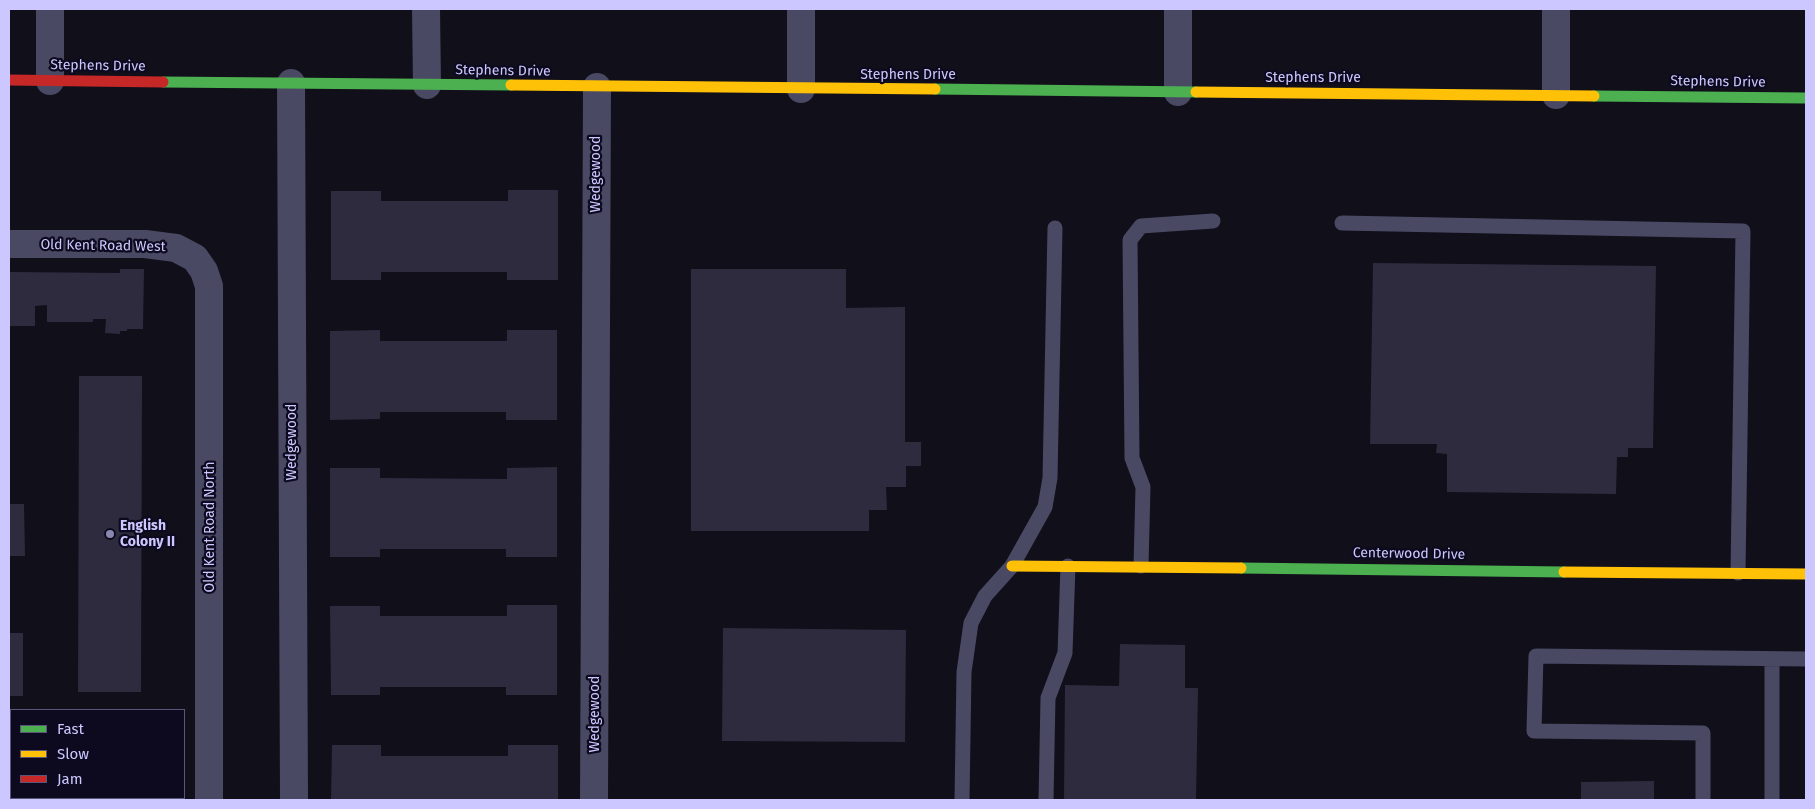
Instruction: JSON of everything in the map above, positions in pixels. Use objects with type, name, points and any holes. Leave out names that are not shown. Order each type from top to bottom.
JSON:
[{"type":"street","points":[[50,9],[50,81]]},
{"type":"street","points":[[426,9],[426,85]]},
{"type":"street","points":[[801,9],[801,89]]},
{"type":"street","points":[[1178,9],[1178,92]]},
{"type":"street","points":[[1556,9],[1556,95]]},
{"type":"street","name":"Stephens Drive","points":[[9,80],[1806,98]]},
{"type":"street","name":"Wedgewood","points":[[291,83],[294,800]]},
{"type":"street","name":"Wedgewood","points":[[594,800],[597,87]]},
{"type":"street","name":"Old Kent Road West","points":[[9,244],[145,244],[176,248],[195,258]]},
{"type":"street","name":"Old Kent Road North","points":[[195,258],[204,271],[210,286],[209,800]]},
{"type":"street","name":"Centerwood Drive","points":[[1012,566],[1806,574]]},
{"type":"lane","points":[[1141,566],[1143,486],[1132,458],[1130,240],[1141,226],[1213,220]]},
{"type":"lane","points":[[1342,223],[1742,231],[1738,573]]},
{"type":"lane","points":[[962,800],[964,672],[971,623],[985,596],[1012,566],[1045,507],[1050,478],[1056,228]]},
{"type":"lane","points":[[1046,800],[1048,698],[1065,653],[1068,566]]},
{"type":"lane","points":[[1703,800],[1703,733],[1534,731],[1536,656],[1806,659]]},
{"type":"lane","points":[[1772,659],[1772,800]]},
{"type":"building","points":[[508,190],[558,190],[558,280],[507,280],[507,272],[381,272],[381,280],[331,280],[331,191],[381,191],[381,201],[508,201]]},
{"type":"building","points":[[1373,263],[1656,266],[1653,448],[1628,448],[1628,457],[1617,457],[1616,494],[1447,492],[1447,454],[1436,453],[1437,444],[1370,444]]},
{"type":"building","points":[[120,269],[144,269],[143,329],[127,329],[127,331],[120,331],[120,334],[105,333],[106,319],[93,319],[93,322],[47,322],[47,305],[35,306],[35,326],[9,326],[9,272],[120,273]]},
{"type":"building","points":[[691,269],[846,269],[846,308],[905,307],[905,442],[921,442],[921,466],[906,466],[906,487],[886,487],[887,510],[869,510],[869,531],[691,531]]},
{"type":"building","points":[[380,330],[380,341],[507,341],[507,330],[557,330],[557,420],[506,420],[506,412],[380,412],[380,419],[330,420],[330,331]]},
{"type":"building","name":"English Colony II","points":[[79,376],[142,376],[141,692],[78,692]]},
{"type":"building","points":[[557,467],[557,557],[506,557],[506,549],[380,549],[380,557],[330,557],[330,468],[380,468],[380,478],[507,479],[507,468]]},
{"type":"building","points":[[9,504],[24,504],[25,556],[9,556]]},
{"type":"building","points":[[507,605],[557,605],[557,695],[506,695],[506,687],[380,687],[380,695],[331,695],[330,606],[380,606],[380,616],[507,616]]},
{"type":"building","points":[[723,628],[906,630],[905,742],[722,741]]},
{"type":"building","points":[[9,633],[23,633],[23,696],[9,696]]},
{"type":"building","points":[[1120,644],[1185,645],[1185,688],[1198,688],[1196,800],[1064,800],[1065,685],[1119,686]]},
{"type":"building","points":[[332,745],[381,745],[381,756],[508,756],[508,745],[558,745],[558,800],[331,800]]},
{"type":"building","points":[[1654,781],[1654,800],[1581,800],[1581,782]]},
{"type":"building","points":[[82,799],[145,799],[145,800]]},
{"type":"traffic: fast","points":[[163,82],[511,85]]},
{"type":"traffic: fast","points":[[935,89],[1196,92]]},
{"type":"traffic: fast","points":[[1594,96],[1806,98]]},
{"type":"traffic: fast","points":[[1241,568],[1564,572]]},
{"type":"traffic: slow","points":[[511,85],[935,89]]},
{"type":"traffic: slow","points":[[1196,92],[1594,96]]},
{"type":"traffic: slow","points":[[1012,566],[1241,568]]},
{"type":"traffic: slow","points":[[1564,572],[1806,574]]},
{"type":"traffic: jam","points":[[9,80],[163,82]]},
{"type":"place","name":"English Colony II","points":[[110,534]]}]
